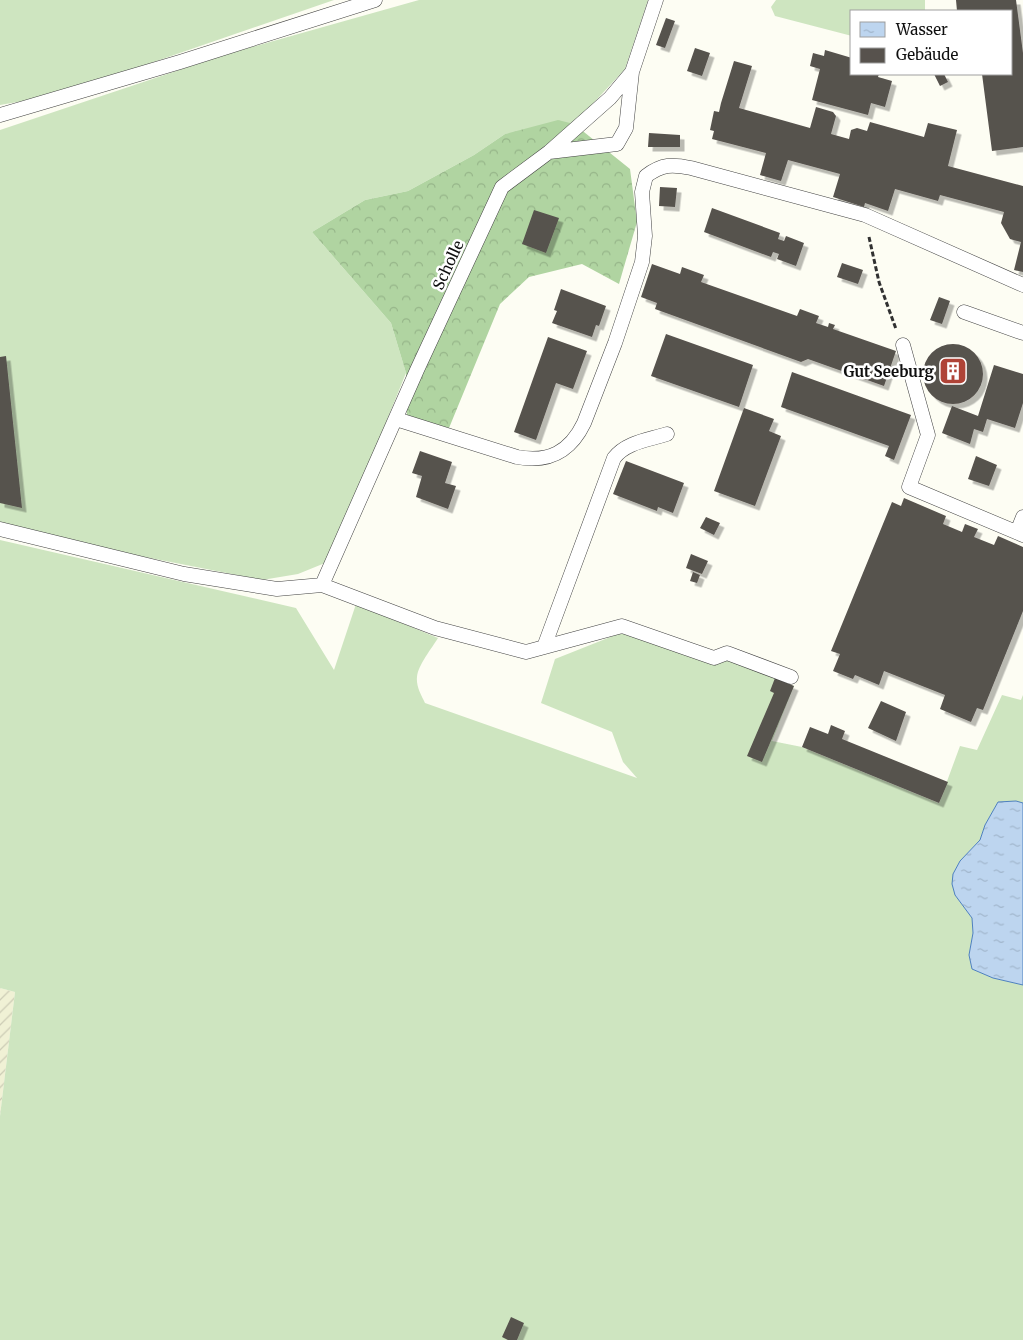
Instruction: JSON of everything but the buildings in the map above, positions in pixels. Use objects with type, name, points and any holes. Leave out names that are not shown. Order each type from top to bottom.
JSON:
[{"type":"lane","points":[[0,115],[170,65],[375,0]]},
{"type":"lane","name":"Scholle","points":[[322,585],[502,187],[549,152],[610,98],[632,72],[656,0]]},
{"type":"lane","points":[[549,152],[617,144],[626,128],[632,72]]},
{"type":"lane","points":[[396,419],[528,459],[550,456],[571,444],[584,423],[615,344],[642,262],[645,236],[642,192],[646,176],[656,168],[674,165],[690,168],[865,215],[1023,285]]},
{"type":"lane","points":[[964,312],[1023,334]]},
{"type":"lane","points":[[903,346],[928,435],[909,488],[1020,533],[1023,517]]},
{"type":"lane","points":[[544,647],[614,458],[623,449],[667,434]]},
{"type":"lane","points":[[0,529],[184,574],[277,589],[322,585],[435,628],[526,652],[622,626],[714,658],[727,654],[791,677]]},
{"type":"path","points":[[865,215],[879,282],[903,346]]},
{"type":"green space","points":[[0,0],[334,0],[58,95],[0,105]]},
{"type":"green space","points":[[419,0],[648,0],[625,69],[574,124],[505,134],[474,155],[408,191],[365,200],[312,232],[391,323],[406,373],[357,494],[325,563],[298,574],[262,580],[89,546],[0,524],[0,130],[227,54]]},
{"type":"green space","points":[[776,0],[925,0],[925,10],[850,10],[850,35],[775,16],[771,7]]},
{"type":"green space","points":[[558,120],[574,124],[630,169],[637,222],[619,284],[582,264],[529,277],[500,304],[449,428],[407,417],[406,373],[391,323],[312,232],[365,200],[408,191],[474,155],[505,134]]},
{"type":"green space","points":[[0,540],[296,608],[334,670],[356,604],[438,638],[423,662],[417,677],[420,694],[425,703],[637,778],[623,762],[612,732],[541,703],[555,659],[623,632],[725,659],[794,686],[772,741],[802,747],[939,803],[960,746],[977,750],[1002,695],[1021,700],[1023,695],[1023,803],[1016,801],[998,802],[985,825],[980,840],[960,861],[953,874],[955,895],[972,918],[973,933],[969,955],[972,969],[993,978],[1023,985],[1023,1340],[0,1340],[0,1116],[15,992],[0,988]]},
{"type":"green space","points":[[0,988],[15,992],[0,1116]]},
{"type":"water","points":[[1016,801],[1023,803],[1023,985],[993,978],[972,969],[969,955],[973,933],[972,918],[955,895],[952,884],[953,874],[960,861],[980,840],[985,825],[998,802]]},
{"type":"place","name":"Gut Seeburg","points":[[953,371]]}]
